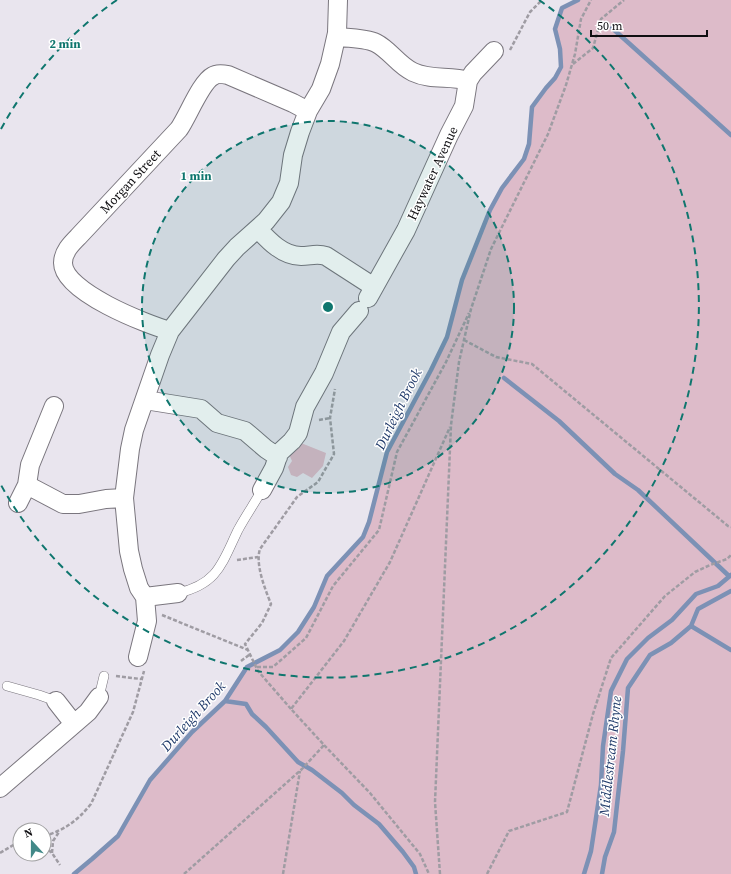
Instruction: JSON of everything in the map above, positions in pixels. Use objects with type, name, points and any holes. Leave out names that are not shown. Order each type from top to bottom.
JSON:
[{"type":"street","points":[[138,657],[147,621],[146,604],[133,569],[127,535],[124,498],[134,430],[165,340],[170,331],[237,246],[258,229],[274,212],[286,192],[289,183],[296,141],[327,73],[336,37],[338,0]]},
{"type":"street","points":[[336,37],[370,41],[383,48],[399,63],[412,72],[436,78],[468,81]]},
{"type":"street","name":"Haywater Avenue","points":[[262,490],[272,473],[279,453],[298,433],[305,407],[324,374],[340,332],[367,298],[406,230],[449,135],[462,110],[466,98],[468,81],[477,68],[502,51]]},
{"type":"street","name":"Morgan Street","points":[[170,331],[152,326],[122,313],[83,289],[67,276],[63,263],[65,253],[78,237],[179,129],[185,121],[203,87],[212,76],[222,74],[228,75],[293,103],[308,112]]},
{"type":"street","points":[[258,229],[274,244],[289,254],[295,256],[321,254],[326,256],[367,298]]},
{"type":"street","points":[[145,400],[201,409],[217,423],[245,431],[278,457]]},
{"type":"street","points":[[18,503],[27,485],[30,465],[54,406]]},
{"type":"street","points":[[27,485],[62,504],[79,504],[106,499],[124,498]]},
{"type":"street","points":[[146,604],[178,593]]},
{"type":"street","points":[[0,788],[88,712],[102,685]]},
{"type":"street","points":[[56,701],[74,724]]},
{"type":"lane","points":[[178,593],[200,586],[219,570],[239,530],[262,490]]},
{"type":"lane","points":[[7,686],[56,701]]},
{"type":"path","points":[[502,51],[530,12],[542,0]]},
{"type":"path","points":[[440,874],[435,802],[451,425],[459,362],[471,309],[491,249],[548,134],[572,64],[581,19],[591,0]]},
{"type":"path","points":[[572,64],[593,48],[601,19],[624,0]]},
{"type":"path","points":[[257,667],[273,667],[306,638],[333,586],[379,530],[397,452],[446,362],[471,309]]},
{"type":"path","points":[[464,340],[496,357],[532,364],[731,527]]},
{"type":"path","points":[[336,381],[330,418],[334,454],[318,482],[297,497],[260,549],[258,557],[264,588],[270,604],[262,623],[245,644],[258,671],[324,745],[370,793],[420,854],[429,874]]},
{"type":"path","points":[[291,709],[344,641],[390,562],[451,425]]},
{"type":"path","points":[[487,874],[509,831],[567,812],[593,714],[611,658],[665,596],[695,572],[723,561],[731,555]]},
{"type":"path","points":[[223,563],[258,557]]},
{"type":"path","points":[[146,604],[156,613],[248,650]]},
{"type":"path","points":[[241,661],[249,655]]},
{"type":"path","points":[[52,833],[59,831],[81,817],[91,804],[133,712],[146,658],[138,657]]},
{"type":"path","points":[[102,685],[117,676],[141,679]]},
{"type":"path","points":[[184,874],[304,768],[324,745]]},
{"type":"path","points":[[283,874],[300,770]]},
{"type":"path","points":[[59,831],[54,841],[52,853],[60,865]]},
{"type":"path","points":[[0,853],[12,846]]},
{"type":"shaded area","points":[[578,0],[731,0],[731,874],[74,874],[118,836],[150,780],[192,732],[225,701],[247,667],[280,650],[298,632],[314,606],[327,576],[363,537],[369,522],[387,452],[447,337],[462,280],[490,210],[502,188],[524,159],[529,144],[532,107],[555,78],[561,67],[560,49],[555,29],[562,8]]},
{"type":"shaded area","points":[[296,441],[326,453],[323,466],[312,478],[303,473],[297,477],[291,475],[288,467],[292,461],[288,452]]},
{"type":"waterway","name":"Durleigh Brook","points":[[74,874],[118,836],[150,780],[192,732],[225,701],[247,667],[280,650],[298,632],[314,607],[327,576],[363,537],[369,522],[387,452],[447,337],[462,280],[490,210],[502,188],[524,159],[529,144],[532,107],[555,78],[561,67],[560,49],[555,29],[562,8],[578,0]]},
{"type":"waterway","points":[[612,28],[731,135]]},
{"type":"waterway","points":[[504,378],[559,421],[615,474],[638,490],[729,576]]},
{"type":"waterway","points":[[584,874],[591,851],[601,785],[603,746],[611,691],[627,659],[648,638],[672,620],[696,594],[718,586],[731,575]]},
{"type":"waterway","name":"Middlestream Rhyne","points":[[602,874],[605,857],[614,832],[628,688],[650,655],[671,643],[691,626],[698,609],[731,591]]},
{"type":"waterway","points":[[691,626],[731,650]]},
{"type":"waterway","points":[[225,701],[246,704],[252,714],[298,762],[312,770],[379,824],[403,852],[414,867],[416,874]]}]
